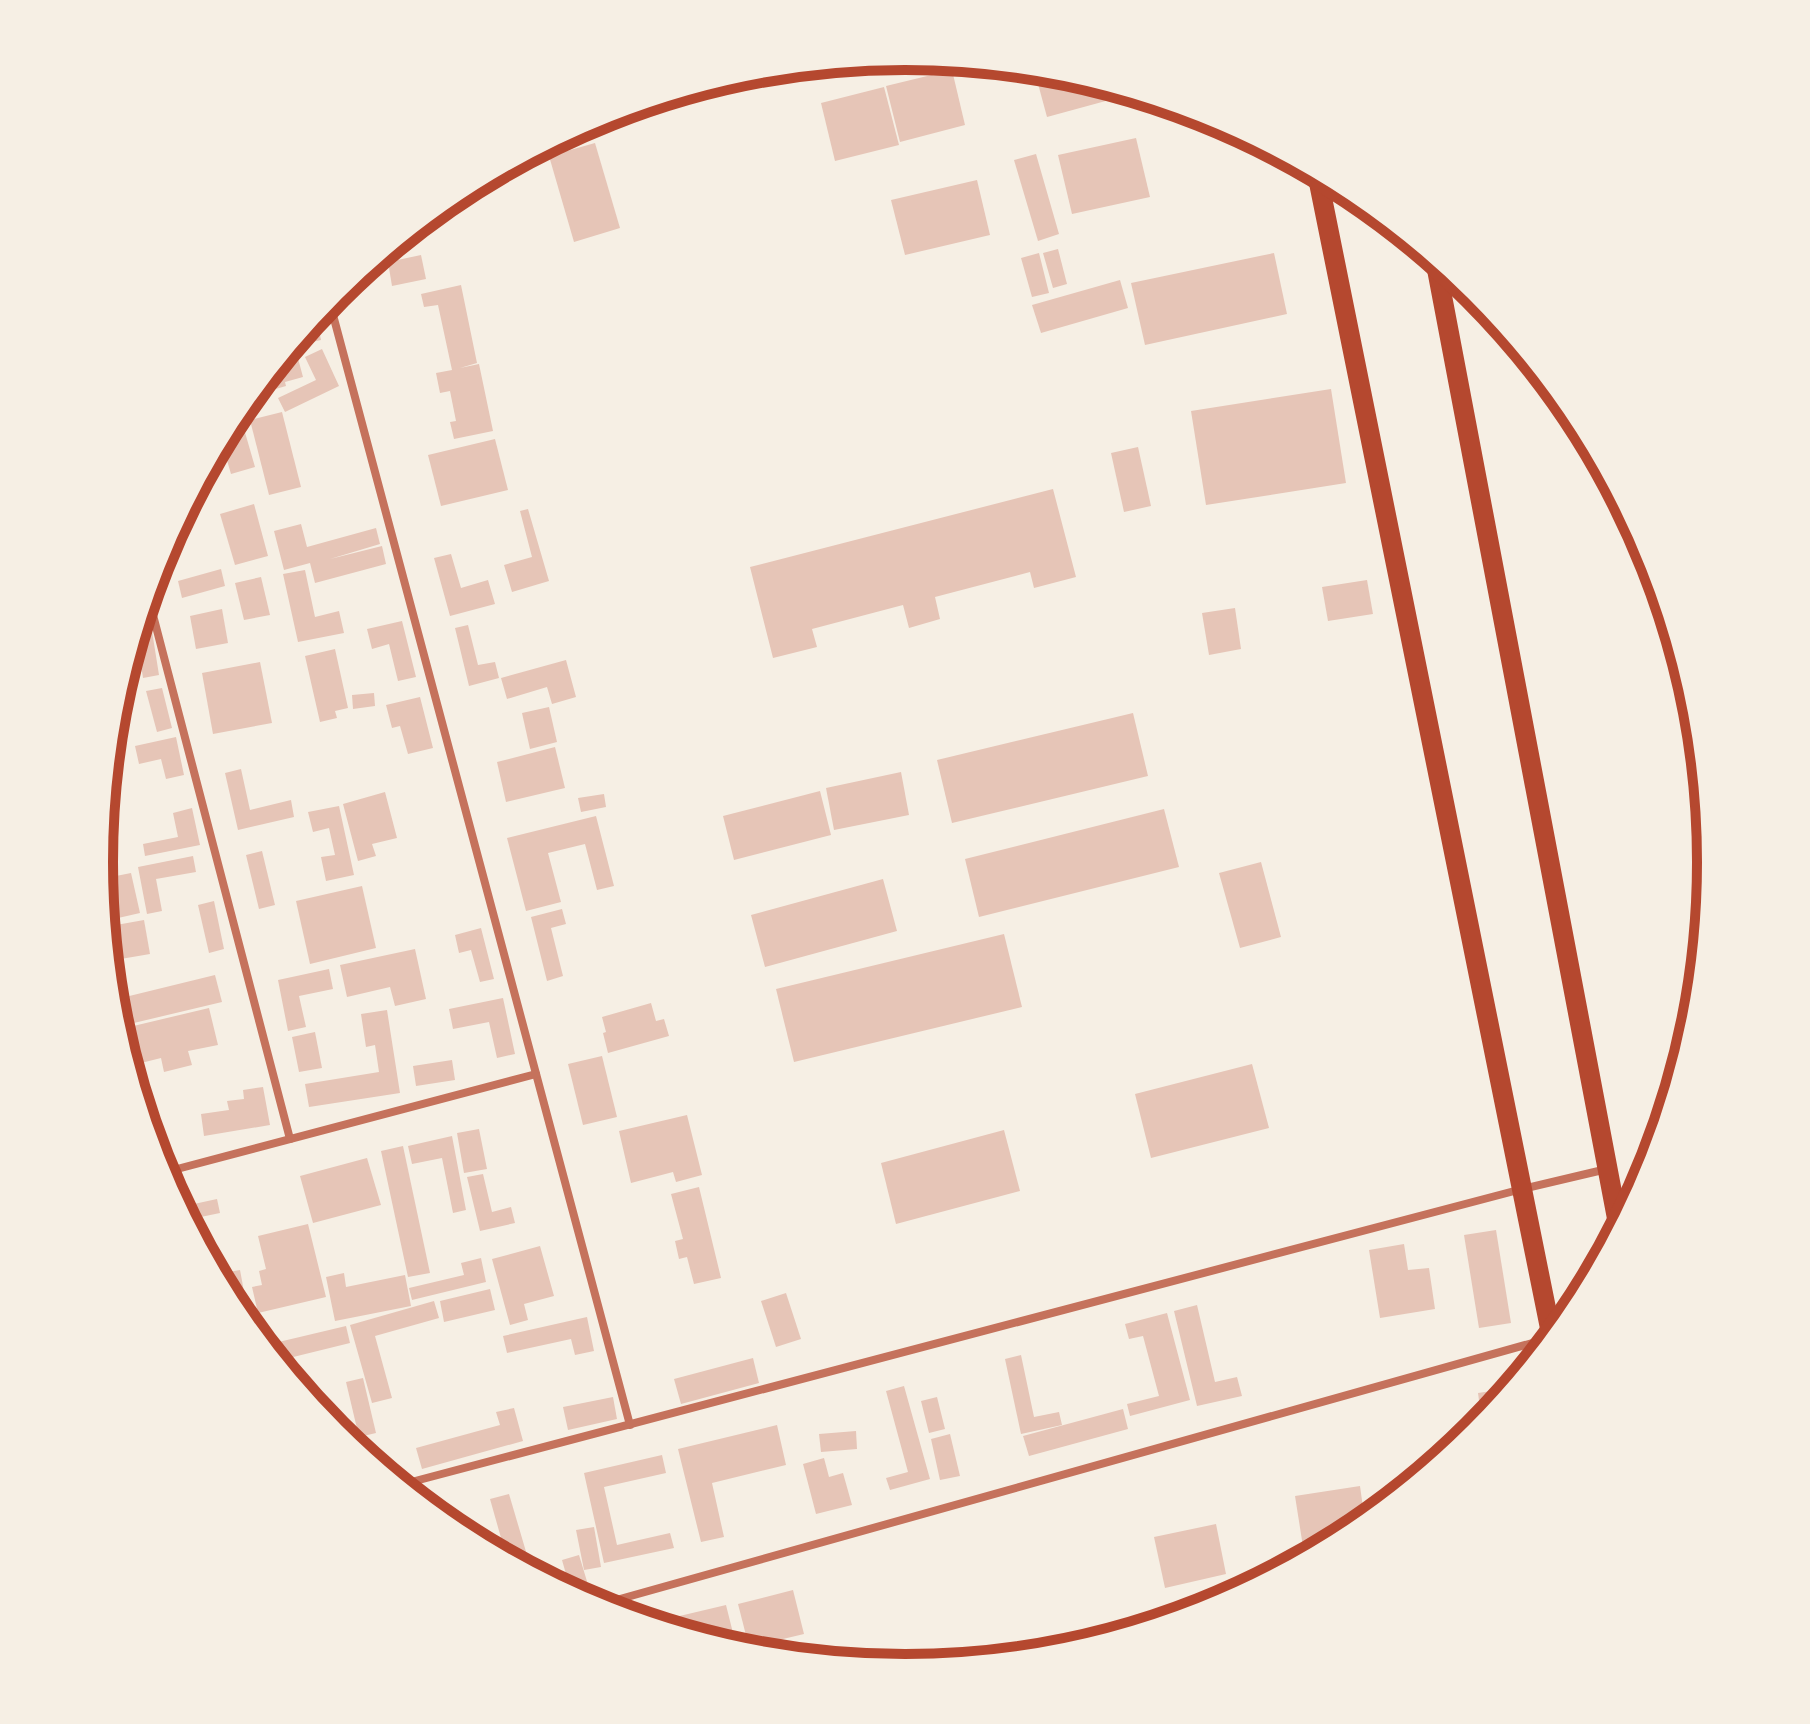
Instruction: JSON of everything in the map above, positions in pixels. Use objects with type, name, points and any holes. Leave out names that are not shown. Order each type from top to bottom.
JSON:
[{"type":"main road","points":[[1320,188],[1549,1322]]},
{"type":"main road","points":[[1439,278],[1616,1211]]},
{"type":"street","points":[[333,315],[630,1425]]},
{"type":"street","points":[[153,614],[290,1139]]},
{"type":"street","points":[[175,1170],[536,1074]]},
{"type":"street","points":[[413,1482],[1522,1189],[1608,1169]]},
{"type":"street","points":[[617,1600],[1534,1343]]},
{"type":"building","points":[[952,72],[965,125],[900,142],[886,86]]},
{"type":"building","points":[[1037,82],[1115,98],[1047,117]]},
{"type":"building","points":[[884,87],[899,145],[835,161],[821,103]]},
{"type":"building","points":[[1136,138],[1150,197],[1072,214],[1058,155]]},
{"type":"building","points":[[595,143],[620,228],[574,242],[549,156]]},
{"type":"building","points":[[1036,154],[1059,234],[1038,241],[1014,160]]},
{"type":"building","points":[[977,180],[990,235],[905,255],[891,200]]},
{"type":"building","points":[[1058,249],[1067,284],[1053,288],[1043,253]]},
{"type":"building","points":[[1039,253],[1049,293],[1032,297],[1021,258]]},
{"type":"building","points":[[1274,253],[1287,314],[1145,345],[1131,283]]},
{"type":"building","points":[[421,255],[426,279],[392,286],[389,262]]},
{"type":"building","points":[[1120,280],[1128,308],[1041,333],[1032,305]]},
{"type":"building","points":[[461,285],[477,363],[460,368],[479,364],[493,431],[454,439],[450,422],[456,421],[450,391],[440,393],[436,373],[452,370],[438,305],[424,307],[421,294]]},
{"type":"building","points":[[319,330],[321,340],[307,343]]},
{"type":"building","points":[[322,349],[339,386],[285,412],[278,398],[316,380],[305,357]]},
{"type":"building","points":[[297,356],[303,377],[272,390],[271,388]]},
{"type":"building","points":[[1331,389],[1346,483],[1206,505],[1191,411]]},
{"type":"building","points":[[282,412],[301,487],[269,495],[250,420]]},
{"type":"building","points":[[243,426],[255,467],[231,474],[226,455]]},
{"type":"building","points":[[495,439],[508,490],[441,506],[428,455]]},
{"type":"building","points":[[1138,447],[1151,506],[1124,512],[1111,453]]},
{"type":"building","points":[[1053,489],[1076,577],[1034,588],[1030,572],[935,597],[940,619],[909,628],[903,605],[812,629],[817,647],[773,658],[750,567]]},
{"type":"building","points":[[254,504],[268,556],[235,565],[220,514]]},
{"type":"building","points":[[528,509],[549,581],[512,592],[504,565],[532,557],[520,511]]},
{"type":"building","points":[[301,524],[307,547],[376,528],[380,544],[330,559],[382,546],[386,564],[315,583],[310,563],[284,570],[274,531]]},
{"type":"building","points":[[451,554],[461,588],[488,580],[495,604],[450,616],[434,558]]},
{"type":"building","points":[[221,569],[225,586],[182,598],[178,581]]},
{"type":"building","points":[[305,570],[315,617],[339,611],[344,633],[298,642],[283,574]]},
{"type":"building","points":[[261,577],[270,615],[244,620],[235,583]]},
{"type":"building","points":[[1367,580],[1373,614],[1328,621],[1322,587]]},
{"type":"building","points":[[1235,608],[1241,649],[1209,655],[1202,613]]},
{"type":"building","points":[[222,609],[228,643],[196,649],[190,616]]},
{"type":"building","points":[[402,621],[416,677],[398,681],[389,644],[372,649],[367,629]]},
{"type":"building","points":[[468,625],[478,665],[495,662],[499,678],[469,686],[455,628]]},
{"type":"building","points":[[152,631],[159,675],[143,678],[140,658],[148,632]]},
{"type":"building","points":[[335,649],[348,708],[335,711],[337,718],[320,722],[305,656]]},
{"type":"building","points":[[566,660],[576,697],[552,704],[547,687],[507,699],[501,678]]},
{"type":"building","points":[[260,662],[272,723],[213,734],[202,673]]},
{"type":"building","points":[[162,688],[172,728],[157,732],[146,691]]},
{"type":"building","points":[[374,693],[375,706],[353,709],[352,695]]},
{"type":"building","points":[[420,697],[433,748],[408,754],[400,726],[392,728],[386,705]]},
{"type":"building","points":[[549,707],[557,742],[530,749],[522,713]]},
{"type":"building","points":[[1133,713],[1148,776],[952,823],[937,760]]},
{"type":"building","points":[[176,737],[184,775],[166,779],[161,759],[139,764],[135,746]]},
{"type":"building","points":[[555,747],[565,788],[506,802],[497,762]]},
{"type":"building","points":[[241,769],[250,810],[291,800],[294,817],[238,830],[225,773]]},
{"type":"building","points":[[901,772],[909,815],[834,830],[826,788]]},
{"type":"building","points":[[820,791],[831,835],[734,860],[723,816]]},
{"type":"building","points":[[385,792],[397,838],[372,844],[376,856],[358,861],[343,804]]},
{"type":"building","points":[[604,794],[606,807],[581,812],[578,798]]},
{"type":"building","points":[[339,806],[354,875],[326,881],[321,857],[335,855],[329,828],[313,832],[308,812]]},
{"type":"building","points":[[192,808],[200,845],[145,856],[143,844],[178,837],[173,813]]},
{"type":"building","points":[[1164,809],[1179,867],[979,917],[965,859]]},
{"type":"building","points":[[596,816],[614,886],[597,890],[585,844],[548,853],[561,902],[526,911],[507,838]]},
{"type":"building","points":[[262,851],[275,905],[259,909],[246,855]]},
{"type":"building","points":[[193,856],[196,872],[156,879],[162,911],[147,914],[138,867]]},
{"type":"building","points":[[1261,862],[1281,937],[1240,948],[1219,873]]},
{"type":"building","points":[[131,873],[140,913],[115,919],[114,876]]},
{"type":"building","points":[[883,879],[897,931],[765,967],[751,915]]},
{"type":"building","points":[[362,886],[376,948],[310,964],[296,901]]},
{"type":"building","points":[[214,901],[224,949],[209,953],[198,905]]},
{"type":"building","points":[[562,909],[566,924],[551,928],[563,976],[547,981],[531,917]]},
{"type":"building","points":[[144,920],[150,954],[119,959],[116,925]]},
{"type":"building","points":[[481,928],[494,979],[480,982],[471,950],[459,953],[455,935]]},
{"type":"building","points":[[1004,934],[1022,1007],[794,1062],[776,989]]},
{"type":"building","points":[[415,949],[426,999],[395,1006],[390,987],[347,997],[340,965]]},
{"type":"building","points":[[329,969],[333,989],[299,996],[306,1027],[288,1031],[278,980]]},
{"type":"building","points":[[215,975],[222,1002],[130,1024],[125,997]]},
{"type":"building","points":[[503,998],[515,1054],[497,1058],[489,1022],[453,1029],[449,1009]]},
{"type":"building","points":[[651,1003],[656,1021],[664,1019],[669,1036],[608,1053],[602,1017]]},
{"type":"building","points":[[209,1008],[218,1045],[188,1051],[192,1065],[164,1072],[161,1058],[139,1063],[130,1027]]},
{"type":"building","points":[[387,1010],[400,1093],[309,1107],[305,1084],[379,1072],[375,1045],[366,1047],[361,1014]]},
{"type":"building","points":[[315,1032],[322,1068],[299,1072],[292,1037]]},
{"type":"building","points":[[602,1056],[617,1117],[583,1125],[568,1064]]},
{"type":"building","points":[[452,1060],[455,1080],[416,1086],[413,1066]]},
{"type":"building","points":[[1252,1064],[1269,1128],[1151,1158],[1135,1094]]},
{"type":"building","points":[[263,1087],[270,1125],[204,1136],[201,1114],[229,1110],[227,1101],[244,1099],[243,1090]]},
{"type":"building","points":[[687,1115],[702,1175],[676,1182],[673,1172],[631,1183],[619,1131]]},
{"type":"building","points":[[479,1129],[487,1169],[464,1173],[457,1133]]},
{"type":"building","points":[[1004,1130],[1020,1191],[896,1224],[881,1163]]},
{"type":"building","points":[[452,1136],[466,1210],[453,1213],[442,1158],[412,1164],[408,1146]]},
{"type":"building","points":[[403,1146],[430,1273],[408,1277],[381,1151]]},
{"type":"building","points":[[367,1158],[381,1205],[313,1223],[300,1176]]},
{"type":"building","points":[[483,1174],[492,1212],[511,1207],[515,1223],[480,1231],[467,1177]]},
{"type":"building","points":[[699,1187],[721,1278],[694,1284],[687,1257],[679,1259],[675,1241],[683,1239],[671,1194]]},
{"type":"building","points":[[217,1199],[220,1213],[198,1218],[191,1205]]},
{"type":"building","points":[[308,1224],[326,1297],[258,1313],[252,1287],[262,1285],[259,1271],[266,1269],[258,1236]]},
{"type":"building","points":[[1496,1230],[1511,1323],[1479,1328],[1464,1235]]},
{"type":"building","points":[[1404,1244],[1408,1270],[1429,1268],[1435,1309],[1380,1318],[1369,1250]]},
{"type":"building","points":[[540,1246],[554,1296],[524,1304],[528,1320],[510,1325],[492,1259]]},
{"type":"building","points":[[481,1258],[486,1282],[412,1300],[409,1288],[464,1275],[461,1263]]},
{"type":"building","points":[[240,1270],[245,1297],[243,1297],[228,1272]]},
{"type":"building","points":[[344,1273],[346,1287],[405,1275],[411,1306],[335,1321],[326,1277]]},
{"type":"building","points":[[490,1289],[495,1310],[444,1322],[440,1301]]},
{"type":"building","points":[[786,1293],[801,1339],[776,1347],[761,1301]]},
{"type":"building","points":[[434,1301],[439,1318],[375,1336],[392,1398],[372,1403],[350,1325]]},
{"type":"building","points":[[1197,1305],[1215,1382],[1237,1377],[1242,1396],[1197,1406],[1174,1311]]},
{"type":"building","points":[[1167,1313],[1190,1400],[1130,1416],[1127,1404],[1159,1396],[1143,1336],[1129,1339],[1125,1324]]},
{"type":"building","points":[[587,1317],[594,1351],[575,1355],[571,1339],[507,1353],[503,1336]]},
{"type":"building","points":[[346,1326],[350,1343],[289,1358],[276,1343]]},
{"type":"building","points":[[1021,1355],[1034,1417],[1059,1412],[1062,1425],[1021,1434],[1005,1359]]},
{"type":"building","points":[[753,1358],[759,1383],[681,1404],[674,1379]]},
{"type":"building","points":[[363,1378],[376,1433],[361,1437],[358,1434],[346,1382]]},
{"type":"building","points":[[904,1386],[930,1479],[890,1490],[886,1478],[908,1472],[886,1391]]},
{"type":"building","points":[[1494,1391],[1480,1406],[1478,1393]]},
{"type":"building","points":[[613,1397],[617,1419],[568,1430],[563,1407]]},
{"type":"building","points":[[937,1397],[945,1429],[929,1433],[921,1401]]},
{"type":"building","points":[[514,1408],[523,1441],[422,1469],[416,1448],[500,1425],[496,1412]]},
{"type":"building","points":[[1123,1409],[1128,1429],[1029,1456],[1023,1436]]},
{"type":"building","points":[[777,1425],[786,1465],[712,1483],[724,1537],[701,1542],[678,1449]]},
{"type":"building","points":[[856,1431],[857,1449],[821,1452],[819,1434]]},
{"type":"building","points":[[950,1434],[960,1476],[940,1480],[931,1439]]},
{"type":"building","points":[[662,1455],[666,1473],[604,1487],[617,1545],[670,1533],[674,1548],[604,1563],[584,1473]]},
{"type":"building","points":[[824,1458],[829,1477],[843,1473],[852,1505],[816,1514],[803,1464]]},
{"type":"building","points":[[1360,1486],[1363,1508],[1303,1547],[1295,1496]]},
{"type":"building","points":[[509,1494],[528,1558],[503,1544],[490,1499]]},
{"type":"building","points":[[1216,1524],[1226,1574],[1165,1588],[1154,1537]]},
{"type":"building","points":[[594,1527],[601,1567],[584,1570],[576,1530]]},
{"type":"building","points":[[579,1555],[589,1588],[567,1578],[562,1560]]},
{"type":"building","points":[[793,1590],[804,1634],[770,1642],[747,1638],[738,1604]]},
{"type":"building","points":[[726,1605],[734,1635],[700,1627],[670,1618]]}]
